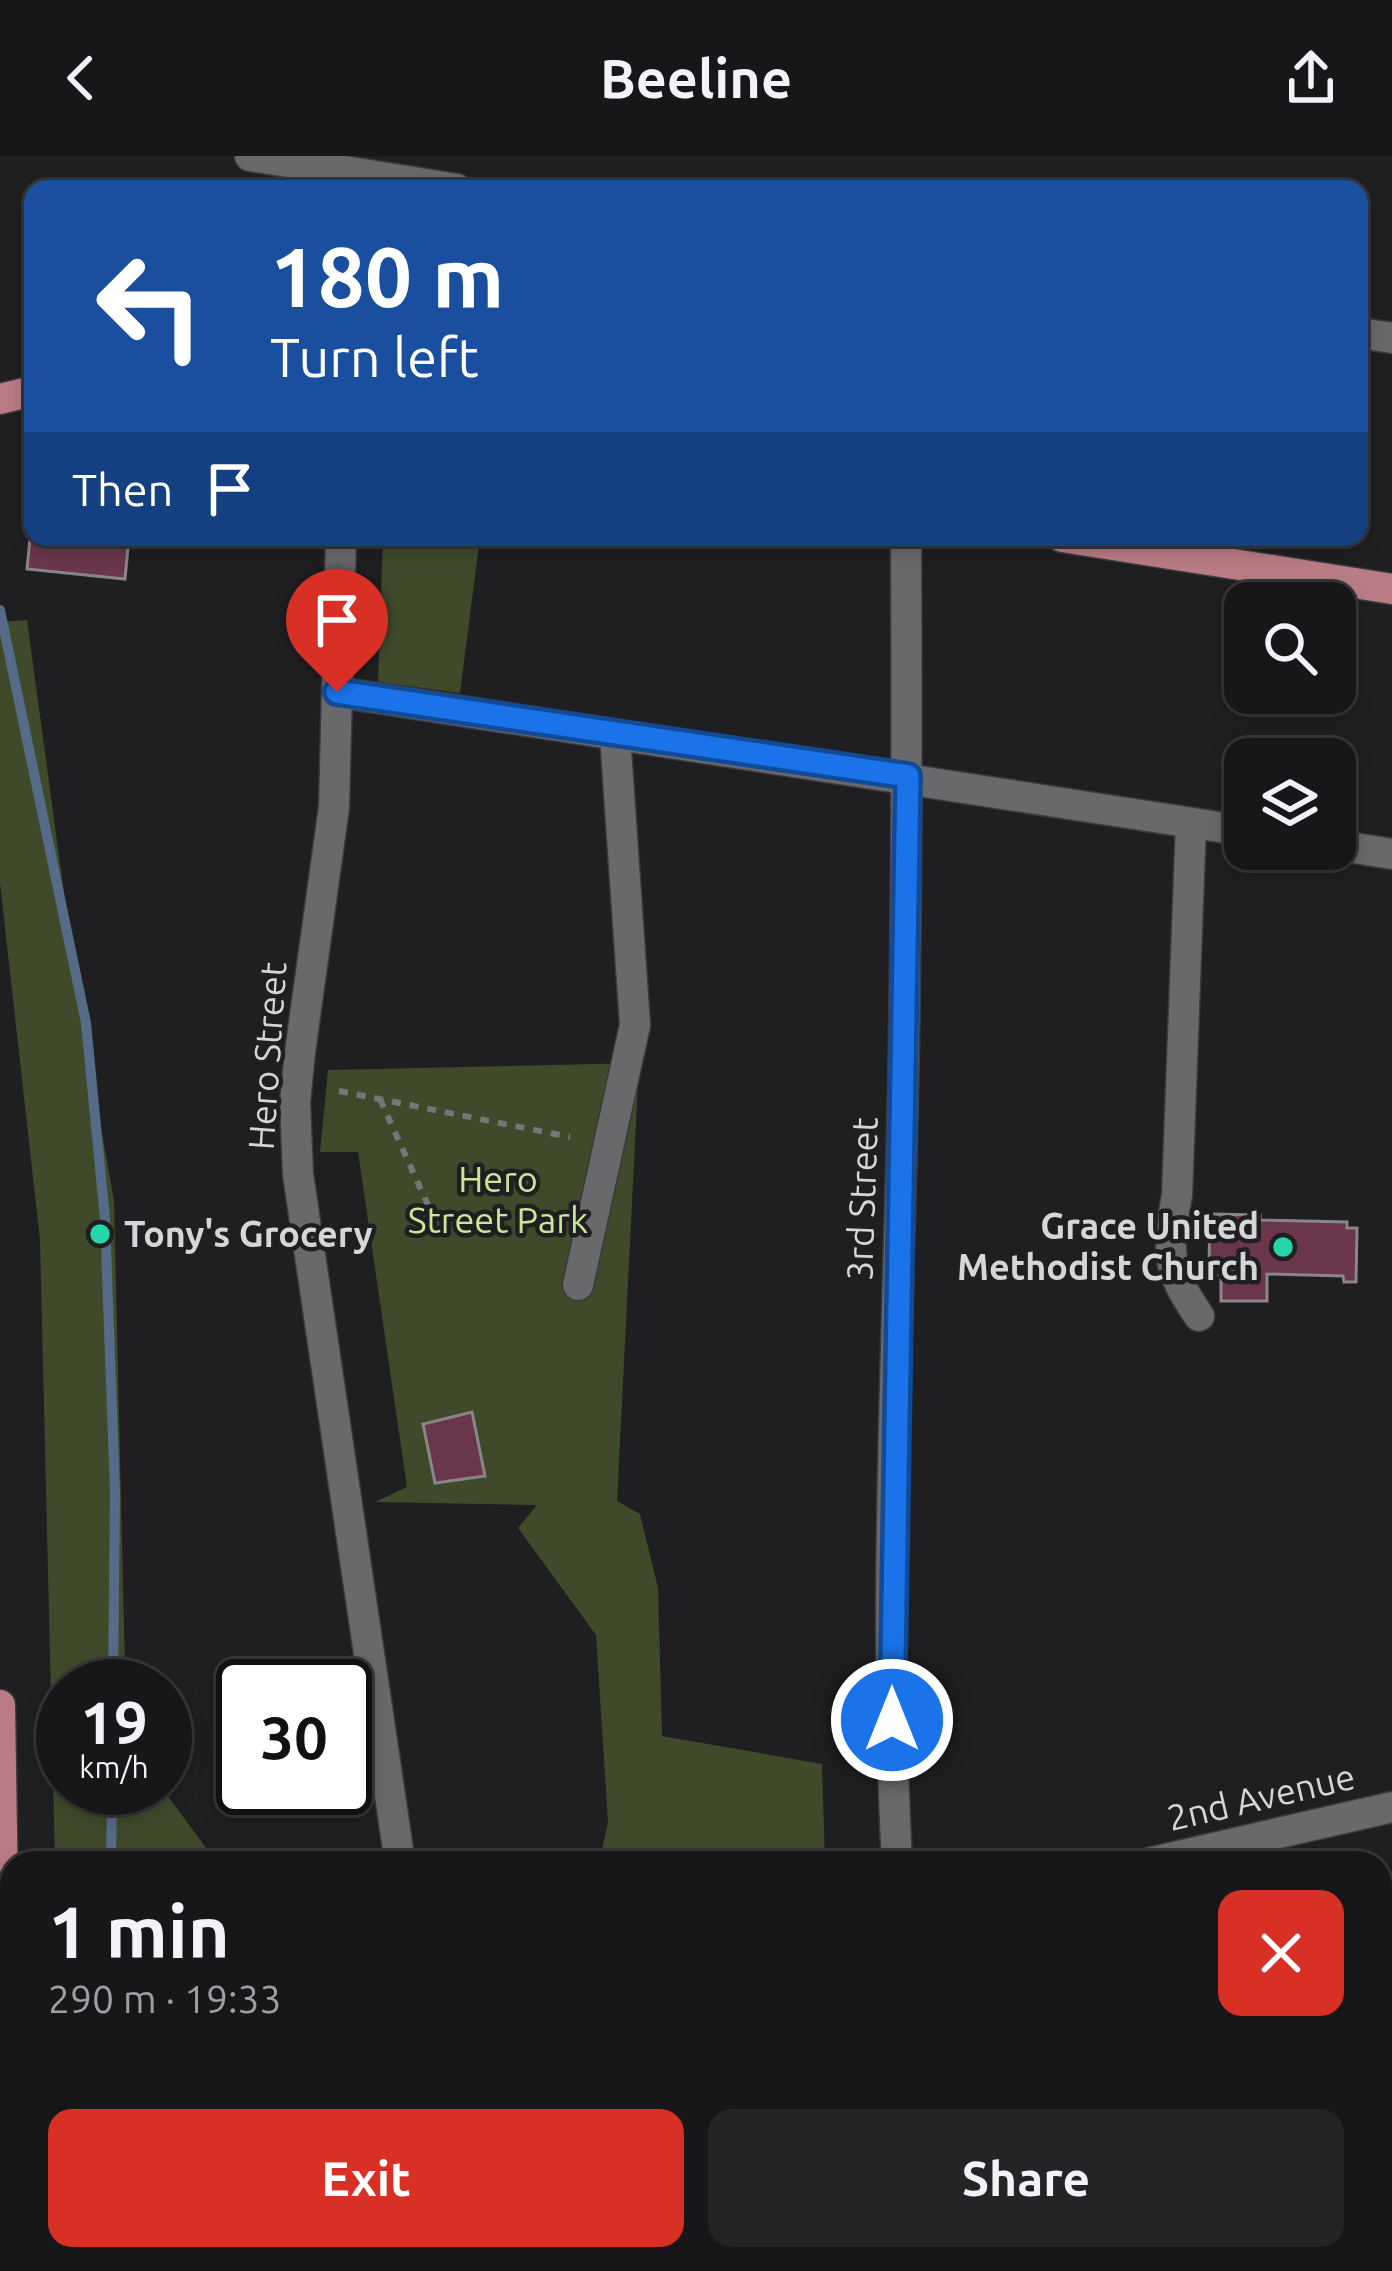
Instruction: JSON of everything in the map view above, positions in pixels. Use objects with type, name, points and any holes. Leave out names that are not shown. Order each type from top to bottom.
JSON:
[{"type":"main road","points":[[1119,546],[1392,589]]},
{"type":"main road","points":[[0,1705],[2,1851]]},
{"type":"street","points":[[250,156],[352,180]]},
{"type":"street","name":"Hero Street","points":[[341,546],[334,807],[295,1102],[298,1174],[398,1851]]},
{"type":"street","name":"3rd Street","points":[[896,1851],[892,1767],[894,1462],[908,776],[906,546]]},
{"type":"street","points":[[337,692],[1224,828]]},
{"type":"street","points":[[578,1285],[635,1025],[615,735]]},
{"type":"street","points":[[1191,823],[1177,1195],[1169,1237],[1176,1283],[1199,1316]]},
{"type":"street","points":[[1356,848],[1392,854]]},
{"type":"street","name":"2nd Avenue","points":[[1200,1851],[1392,1807]]},
{"type":"path","points":[[339,1091],[570,1137]]},
{"type":"path","points":[[380,1099],[428,1205]]},
{"type":"green space","points":[[383,546],[479,546],[460,693],[378,682]]},
{"type":"green space","points":[[27,620],[81,1018],[114,1200],[125,1659],[50,1659],[40,1240],[0,883],[0,622]]},
{"type":"green space","name":"Hero Street Park","points":[[639,1063],[617,1501],[640,1514],[658,1588],[662,1736],[822,1764],[825,1851],[602,1851],[608,1822],[596,1635],[518,1528],[537,1505],[375,1502],[407,1487],[358,1152],[320,1152],[328,1070]]},
{"type":"green space","points":[[54,1815],[182,1815],[208,1851],[55,1851]]},
{"type":"building","points":[[29,546],[128,546],[125,579],[27,569]]},
{"type":"building","name":"Grace United Methodist Church","points":[[1210,1214],[1347,1222],[1347,1228],[1357,1228],[1356,1282],[1344,1282],[1343,1276],[1267,1274],[1267,1301],[1221,1301],[1221,1275],[1215,1275],[1216,1267],[1209,1267]]},
{"type":"building","points":[[472,1412],[485,1476],[435,1483],[423,1424]]},
{"type":"waterway","points":[[0,610],[86,1023],[105,1219],[115,1493],[113,1659]]},
{"type":"waterway","points":[[111,1851],[112,1815]]},
{"type":"place","name":"Tony's Grocery","points":[[100,1234]]},
{"type":"place","name":"Grace United Methodist Church","points":[[1283,1247]]},
{"type":"route","points":[[337,692],[908,776],[892,1720]]}]
